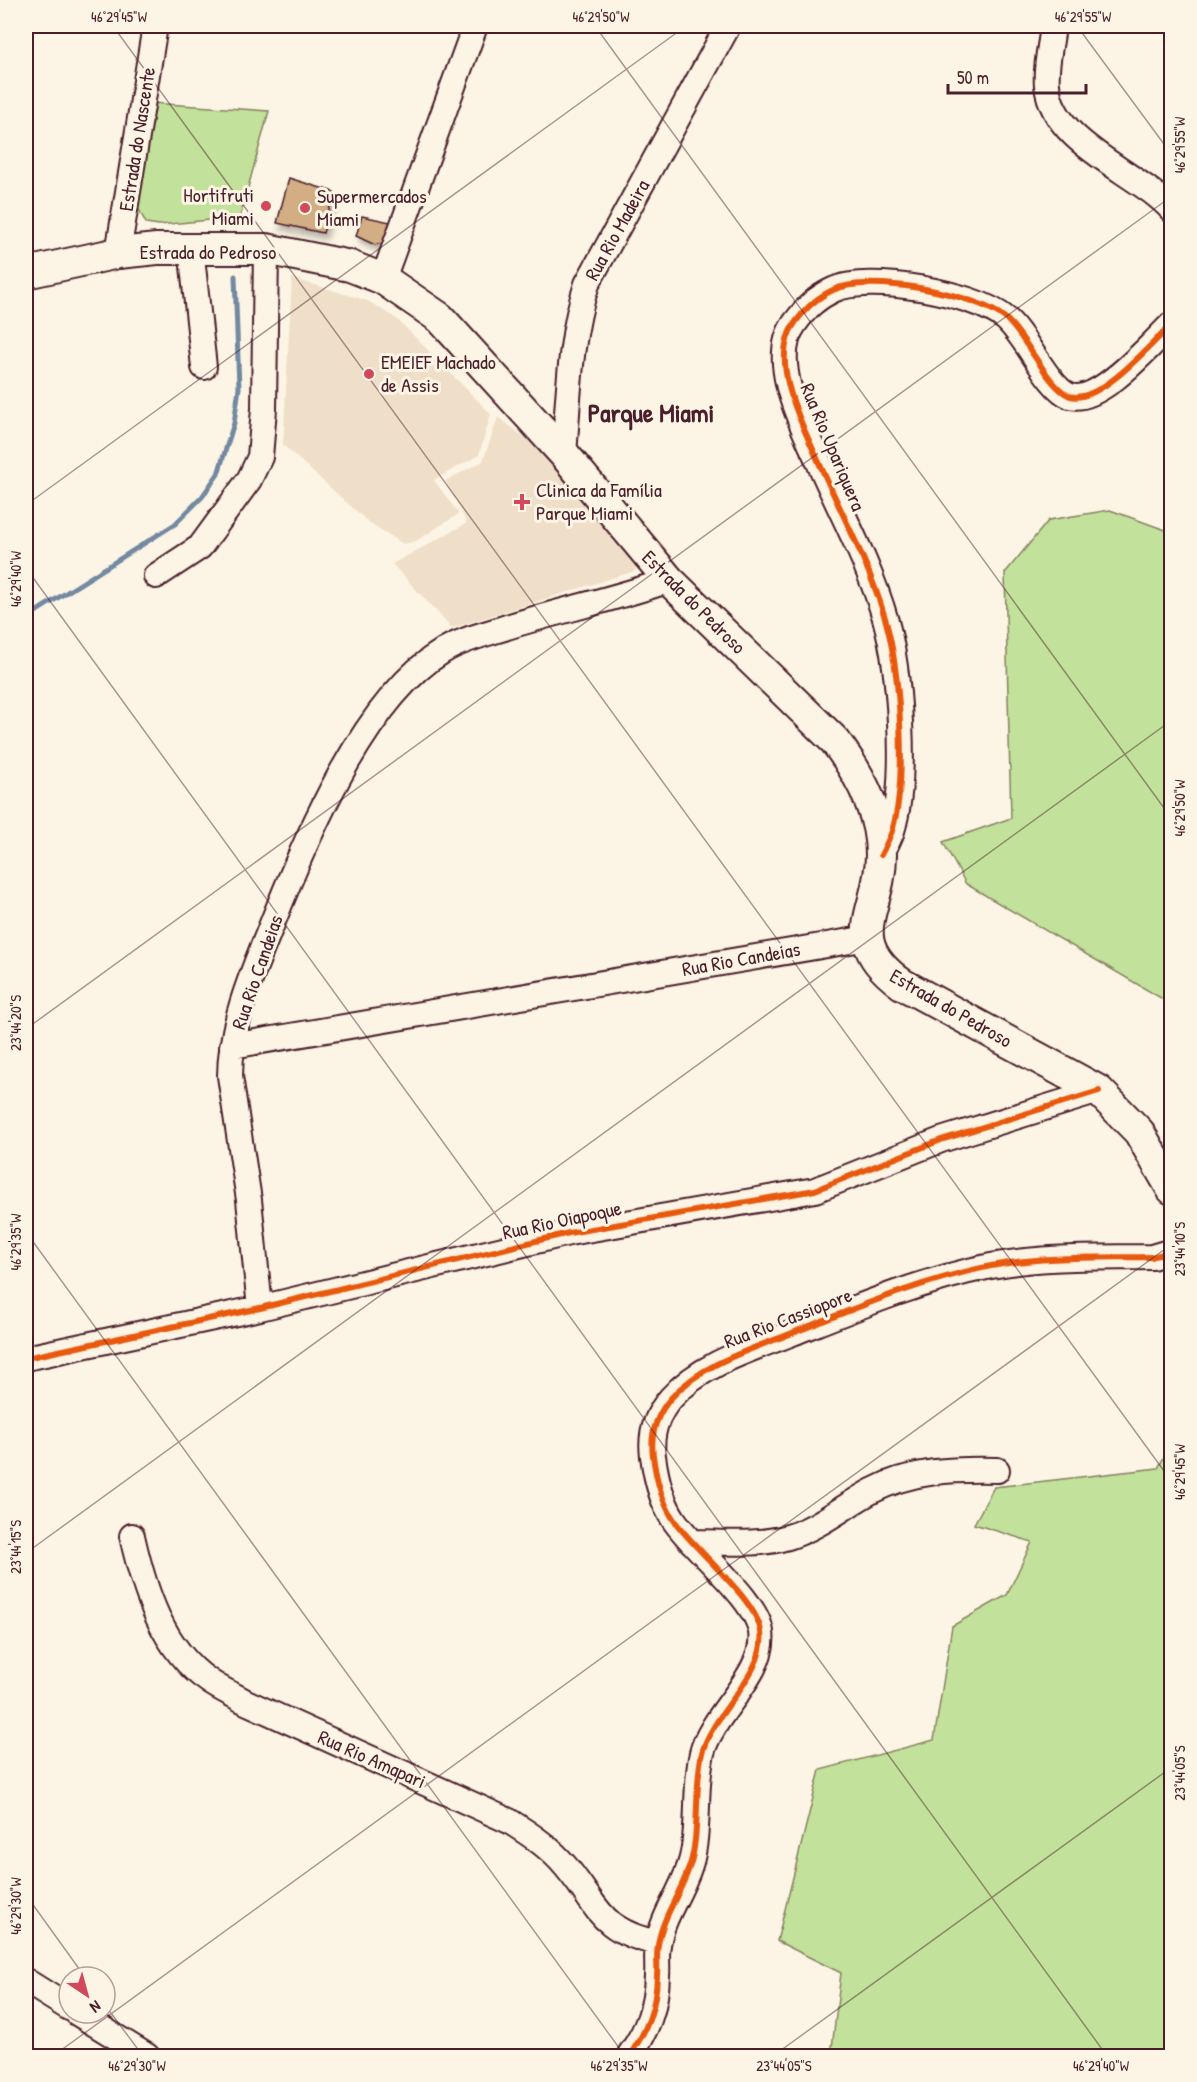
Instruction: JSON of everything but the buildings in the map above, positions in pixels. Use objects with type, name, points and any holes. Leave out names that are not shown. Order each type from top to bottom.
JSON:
[{"type":"main road","name":"Estrada do Pedroso","points":[[26,273],[118,253],[191,248],[266,249],[350,266],[383,279],[440,318],[564,454],[669,580],[835,741],[865,789],[878,830],[881,855],[868,922],[868,938],[876,963],[902,984],[1099,1091],[1139,1132],[1172,1189]]},
{"type":"street","name":"Estrada do Nascente","points":[[118,253],[155,26]]},
{"type":"street","points":[[383,279],[476,26]]},
{"type":"street","name":"Rua Rio Madeira","points":[[564,454],[571,352],[576,317],[587,284],[728,26]]},
{"type":"street","points":[[1053,26],[1047,86],[1054,108],[1083,143],[1172,210]]},
{"type":"street","points":[[191,248],[204,367]]},
{"type":"street","points":[[156,576],[200,547],[249,480],[260,457],[264,409],[266,249]]},
{"type":"street","name":"Rua Rio Upariquera","points":[[881,855],[892,831],[898,795],[899,747],[893,661],[885,619],[872,581],[800,419],[788,385],[785,356],[791,329],[810,303],[835,288],[870,283],[957,295],[983,304],[1006,318],[1057,387],[1070,396],[1082,397],[1096,392],[1123,372],[1172,324]]},
{"type":"street","name":"Rua Rio Candeias","points":[[669,580],[521,623],[445,650],[420,668],[396,692],[356,748],[307,836],[255,966],[232,1046],[868,938]]},
{"type":"street","points":[[232,1046],[230,1076],[249,1200],[260,1308]]},
{"type":"street","name":"Rua Rio Oiapoque","points":[[26,1358],[260,1308],[569,1233],[815,1190],[941,1140],[1099,1091]]},
{"type":"street","name":"Rua Rio Cassiopore","points":[[658,1943],[686,1881],[693,1856],[698,1778],[703,1750],[709,1734],[754,1665],[761,1646],[761,1630],[746,1602],[674,1520],[663,1500],[653,1452],[653,1438],[656,1420],[671,1398],[693,1378],[719,1363],[884,1298],[989,1267],[1031,1261],[1152,1257],[1172,1251]]},
{"type":"street","points":[[692,1542],[775,1540],[812,1527],[894,1481],[958,1469],[997,1470]]},
{"type":"street","name":"Rua Rio Amapari","points":[[132,1536],[141,1577],[158,1618],[180,1654],[208,1681],[246,1702],[509,1821],[540,1840],[561,1861],[593,1908],[608,1924],[624,1933],[658,1943]]},
{"type":"street","points":[[629,2056],[650,2023],[656,1999],[658,1943]]},
{"type":"street","points":[[26,1981],[57,2000]]},
{"type":"street","points":[[96,2025],[147,2056]]},
{"type":"shaded area","name":"EMEIEF Machado de Assis","points":[[292,278],[368,301],[397,319],[491,414],[479,455],[434,480],[459,514],[416,541],[403,544],[367,521],[283,445]]},
{"type":"shaded area","name":"Clinica da Família Parque Miami","points":[[498,417],[555,460],[638,561],[635,571],[452,628],[392,564],[467,523],[445,481],[483,461]]},
{"type":"green space","points":[[151,103],[269,111],[240,217],[159,225],[146,223],[137,206]]},
{"type":"green space","points":[[1110,510],[1171,532],[1171,1004],[966,884],[943,842],[1011,818],[1005,573],[1049,520]]},
{"type":"green space","points":[[1171,1444],[1171,2056],[831,2056],[841,1973],[777,1941],[820,1770],[934,1740],[952,1626],[1007,1595],[1032,1542],[974,1524],[994,1487],[1158,1468]]},
{"type":"waterway","points":[[26,618],[175,524],[202,497],[218,474],[234,423],[239,388],[235,276]]},
{"type":"cycle path","points":[[881,855],[892,831],[900,784],[900,725],[895,666],[885,618],[871,577],[803,427],[790,391],[785,354],[788,338],[795,323],[821,296],[849,285],[895,285],[947,294],[990,309],[1005,318],[1021,336],[1054,383],[1070,396],[1082,396],[1110,382],[1139,358],[1172,324]]},
{"type":"cycle path","points":[[26,1358],[260,1308],[569,1233],[815,1190],[941,1140],[1099,1091]]},
{"type":"cycle path","points":[[629,2056],[649,2019],[655,1998],[657,1949],[660,1934],[692,1858],[702,1753],[716,1723],[748,1678],[761,1647],[761,1632],[749,1605],[683,1532],[669,1513],[662,1497],[652,1448],[658,1418],[666,1404],[696,1376],[726,1359],[864,1305],[940,1279],[1011,1263],[1071,1258],[1152,1257],[1172,1251]]},
{"type":"place","name":"Hortifruti Miami","points":[[266,206]]},
{"type":"place","name":"Supermercados Miami","points":[[305,208]]},
{"type":"place","name":"EMEIEF Machado de Assis","points":[[369,374]]},
{"type":"place","name":"Clinica da Família Parque Miami","points":[[522,502]]},
{"type":"district","name":"Parque Miami","points":[[651,413]]}]
